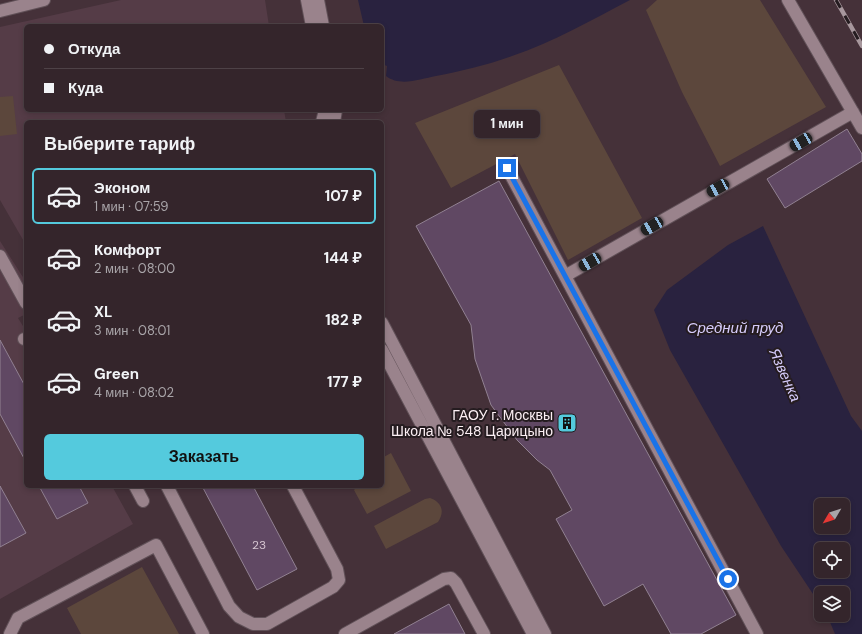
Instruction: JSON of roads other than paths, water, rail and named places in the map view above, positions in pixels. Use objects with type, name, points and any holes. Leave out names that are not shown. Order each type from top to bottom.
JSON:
[{"type":"street","points":[[0,11],[44,0]]},
{"type":"street","points":[[307,0],[312,24]]},
{"type":"street","points":[[318,0],[323,24]]},
{"type":"street","points":[[788,0],[862,128]]},
{"type":"street","points":[[565,276],[853,112]]},
{"type":"street","points":[[507,168],[757,634]]},
{"type":"street","points":[[0,256],[24,299]]},
{"type":"street","points":[[384,327],[534,631]]},
{"type":"street","points":[[384,354],[534,631]]},
{"type":"street","points":[[136,488],[143,501]]},
{"type":"street","points":[[168,488],[229,606],[239,617],[253,624],[268,624],[333,587],[339,580],[337,569],[293,488]]},
{"type":"street","points":[[10,634],[18,618],[156,545],[203,634]]},
{"type":"street","points":[[345,634],[444,579],[451,578],[456,583],[484,634]]},
{"type":"water","points":[[358,0],[630,0],[587,23],[512,56],[465,70],[404,82],[397,81],[386,76],[387,66],[384,65],[384,24],[364,24]]},
{"type":"water","name":"Средний пруд","points":[[763,226],[851,416],[862,431],[862,634],[835,634],[830,622],[850,622],[850,586],[814,586],[814,596],[781,546],[670,350],[654,310],[667,290],[728,245]]},
{"type":"railway","points":[[836,0],[862,46]]},
{"type":"place","name":"ГАОУ г. Москвы Школа № 548 Царицыно","points":[[567,423]]},
{"type":"water label","name":"Язвенка","points":[[785,375]]}]
